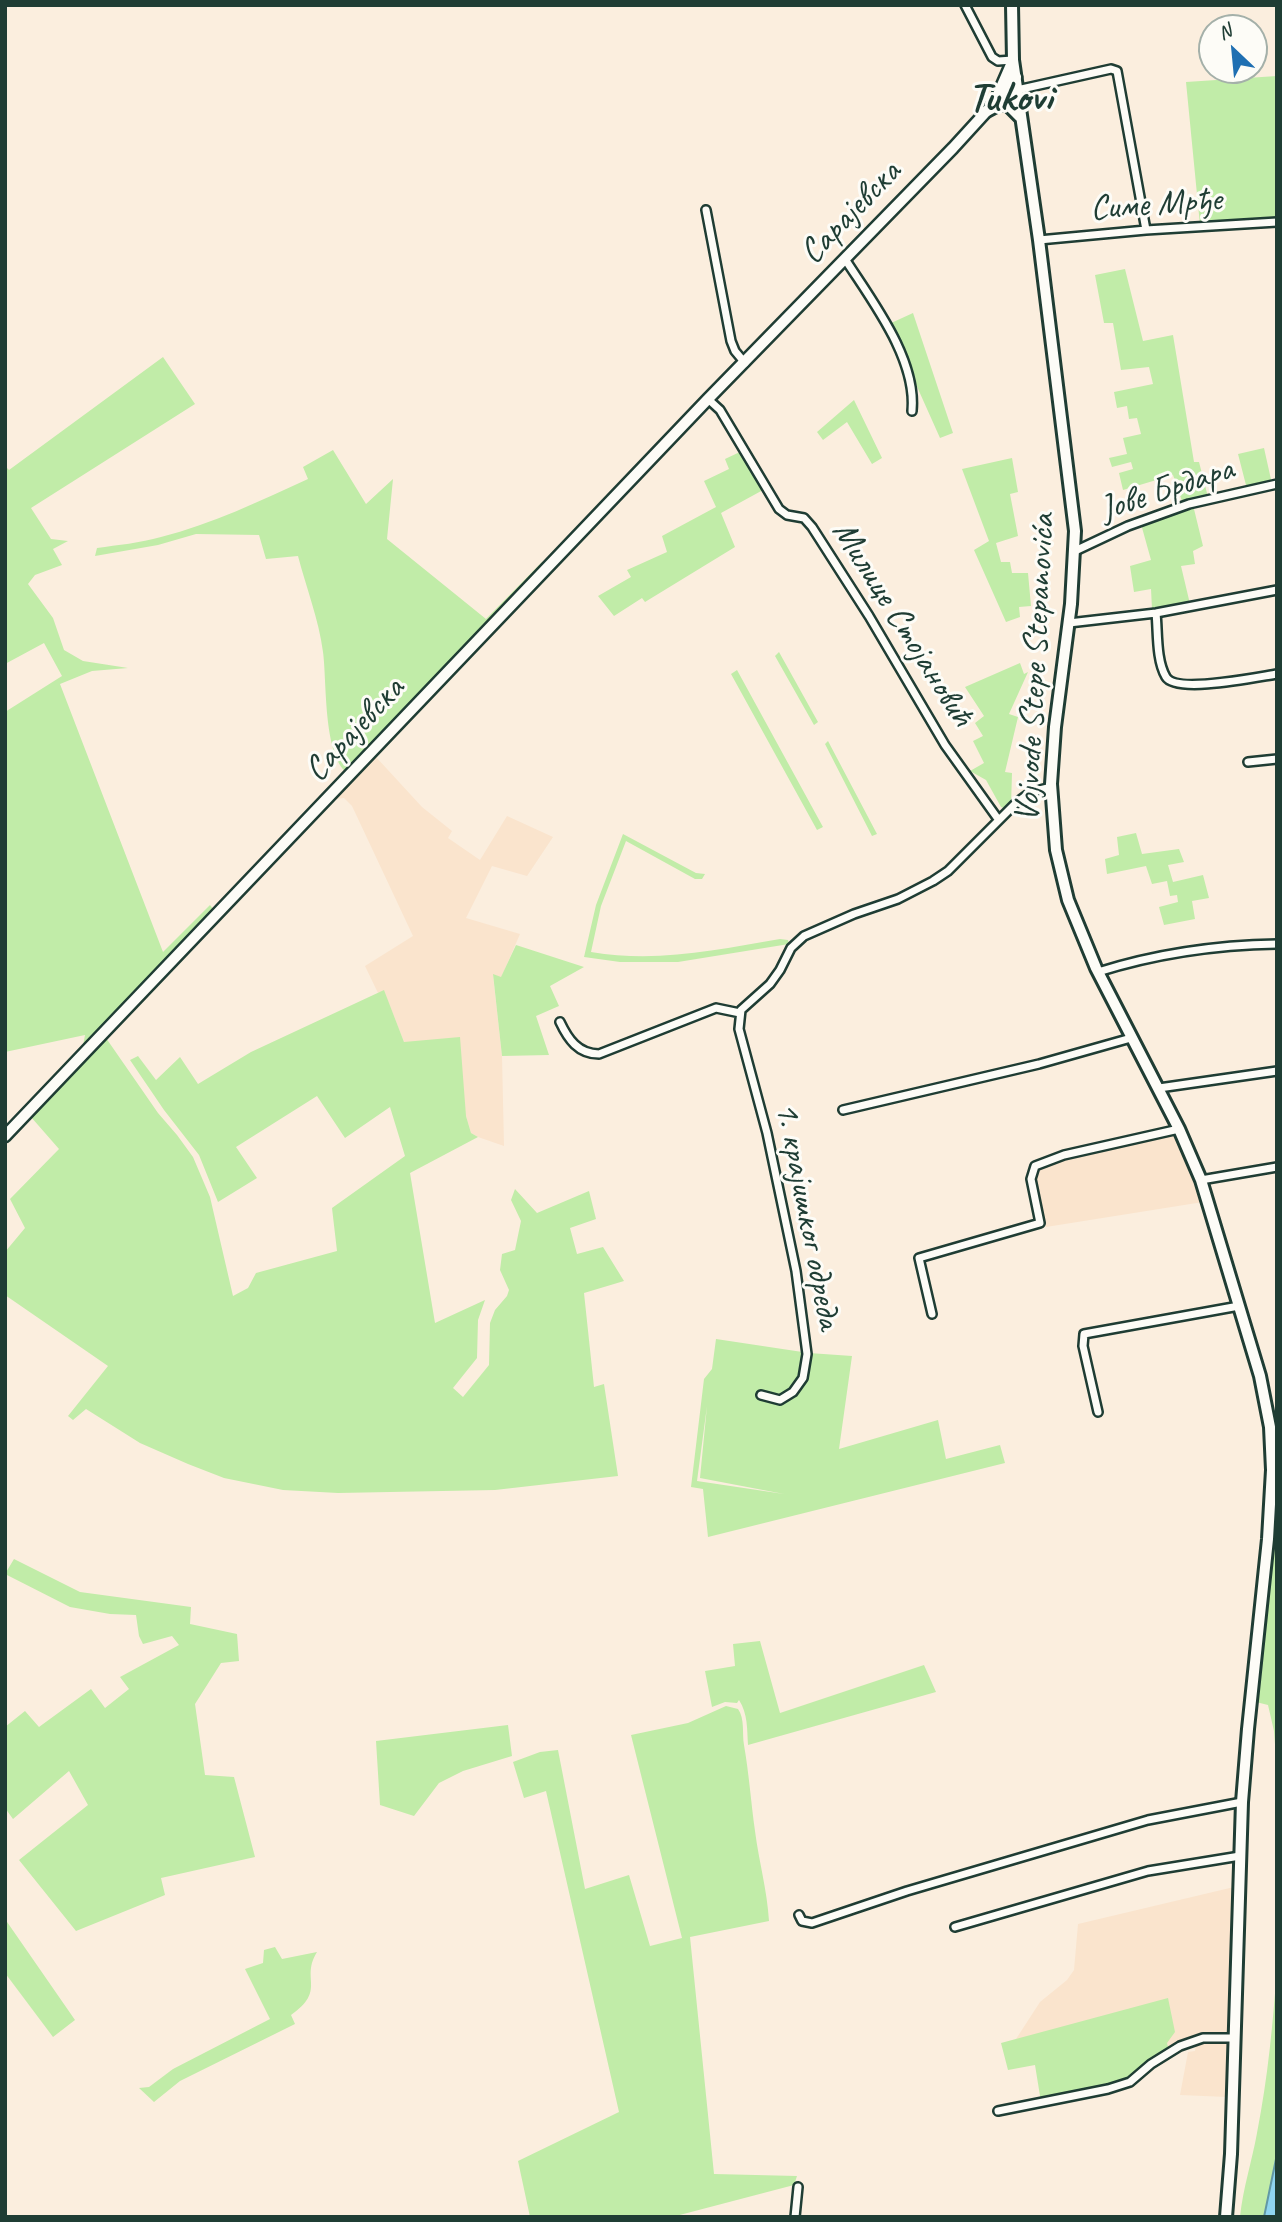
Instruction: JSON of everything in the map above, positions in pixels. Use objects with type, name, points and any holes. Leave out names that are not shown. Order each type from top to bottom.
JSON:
[{"type":"main road","name":"Vojvode Stepe Stepanovića","points":[[1012,5],[1013,60],[1071,487],[1075,551],[1069,623],[1055,727],[1052,786],[1056,850],[1077,925],[1098,972],[1179,1129],[1201,1180],[1273,1426],[1260,1620],[1242,1801],[1231,2154],[1226,2217]]},
{"type":"main road","points":[[996,99],[1013,60]]},
{"type":"main road","points":[[996,99],[1016,77]]},
{"type":"main road","name":"Сарајевска","points":[[5,1136],[996,99]]},
{"type":"main road","points":[[985,112],[1000,104],[1008,105],[1017,112],[1022,121]]},
{"type":"street","points":[[965,5],[992,57],[998,61],[1013,60]]},
{"type":"street","points":[[1017,90],[1111,69],[1117,71],[1146,230]]},
{"type":"street","points":[[706,210],[732,341],[735,351],[744,363]]},
{"type":"street","name":"Симе Мрђе","points":[[1039,240],[1277,222]]},
{"type":"street","points":[[845,259],[898,347],[912,387],[912,411]]},
{"type":"street","name":"Милице Стојановић","points":[[708,399],[720,410],[779,509],[787,515],[804,518],[812,527],[869,616],[945,745],[998,819]]},
{"type":"street","name":"Јове Брдара","points":[[1075,551],[1128,526],[1189,504],[1277,484]]},
{"type":"street","points":[[1069,623],[1156,613],[1277,590]]},
{"type":"street","points":[[1156,613],[1161,665],[1170,682],[1177,685],[1192,684],[1277,674]]},
{"type":"street","points":[[1248,762],[1277,759]]},
{"type":"street","points":[[560,1022],[575,1046],[592,1054],[599,1054],[716,1008],[740,1013],[770,984],[796,942],[835,921],[898,899],[933,881],[948,871],[998,819],[1031,792],[1052,786]]},
{"type":"street","points":[[1098,972],[1178,953],[1220,947],[1277,944]]},
{"type":"street","name":"1. крајишког одреда","points":[[740,1013],[739,1029],[767,1133],[796,1271],[807,1354],[803,1378],[788,1397],[780,1400],[761,1395]]},
{"type":"street","points":[[843,1110],[1039,1064],[1131,1038]]},
{"type":"street","points":[[1159,1088],[1277,1071]]},
{"type":"street","points":[[932,1314],[919,1258],[1038,1224],[1039,1214],[1031,1179],[1035,1166],[1065,1155],[1179,1129]]},
{"type":"street","points":[[1201,1180],[1277,1167]]},
{"type":"street","points":[[1098,1412],[1083,1346],[1084,1335],[1240,1306]]},
{"type":"street","points":[[799,1914],[802,1921],[812,1923],[907,1891],[1135,1823],[1242,1801]]},
{"type":"street","points":[[955,1927],[1148,1871],[1240,1856]]},
{"type":"street","points":[[998,2111],[1108,2089],[1130,2082],[1151,2064],[1180,2046],[1203,2038],[1234,2038]]},
{"type":"street","points":[[794,2217],[798,2187]]},
{"type":"shaded area","points":[[376,757],[422,807],[452,831],[448,838],[480,860],[507,816],[553,837],[527,876],[492,866],[466,918],[520,934],[501,978],[493,975],[502,1056],[504,1146],[471,1133],[466,1116],[404,1042],[384,991],[378,993],[365,966],[413,936],[352,806],[344,798],[336,799],[332,803]]},
{"type":"shaded area","points":[[1177,1135],[1203,1202],[1046,1227],[1032,1181],[1035,1169],[1044,1164]]},
{"type":"shaded area","points":[[1234,1887],[1227,2097],[1180,2095],[1188,2052],[1195,2051],[1196,2041],[1169,2050],[1167,2043],[1016,2039],[1040,2002],[1067,1980],[1074,1970],[1078,1924]]},
{"type":"green space","points":[[1277,76],[1277,222],[1200,225],[1186,82],[1268,84],[1268,77]]},
{"type":"green space","points":[[1125,269],[1143,341],[1173,335],[1194,462],[1199,462],[1209,501],[1193,505],[1203,546],[1193,551],[1195,564],[1181,566],[1190,604],[1152,609],[1151,589],[1134,592],[1130,566],[1151,560],[1141,524],[1183,504],[1173,475],[1123,490],[1119,473],[1133,469],[1131,462],[1112,467],[1109,458],[1127,454],[1123,438],[1141,434],[1137,418],[1129,419],[1127,406],[1117,408],[1114,392],[1153,384],[1149,367],[1121,370],[1113,323],[1104,323],[1095,275]]},
{"type":"green space","points":[[913,313],[953,433],[940,438],[889,324]]},
{"type":"green space","points":[[163,357],[195,404],[31,508],[51,539],[68,541],[53,549],[62,565],[35,575],[28,584],[53,618],[64,650],[83,661],[128,668],[92,671],[60,684],[163,952],[210,905],[214,910],[82,1051],[85,1035],[5,1052],[5,712],[62,676],[44,643],[5,664],[5,466],[9,470]]},
{"type":"green space","points":[[854,400],[882,458],[872,464],[847,422],[823,440],[817,432]]},
{"type":"green space","points":[[1264,448],[1272,484],[1247,489],[1238,454]]},
{"type":"green space","points":[[333,450],[366,504],[393,479],[387,539],[486,619],[542,562],[547,565],[347,773],[339,764],[330,734],[321,640],[298,556],[266,559],[259,535],[196,534],[158,545],[95,556],[97,548],[145,541],[180,532],[254,504],[308,479],[303,467]]},
{"type":"green space","points":[[742,451],[763,490],[721,513],[735,547],[645,602],[642,598],[614,616],[598,596],[631,577],[627,570],[667,552],[662,536],[716,507],[704,481],[729,469],[725,459]]},
{"type":"green space","points":[[1012,458],[1018,492],[1010,494],[1018,536],[996,543],[1001,562],[1010,562],[1012,573],[1028,573],[1031,606],[1019,607],[1020,617],[1006,622],[974,550],[989,541],[962,469]]},
{"type":"green space","points":[[779,652],[818,722],[814,725],[775,656]]},
{"type":"green space","points":[[1020,663],[1024,674],[1028,672],[1009,714],[1018,717],[1005,772],[1012,773],[1011,806],[1006,809],[1001,807],[986,780],[970,771],[984,763],[973,741],[983,736],[975,723],[984,716],[965,687]]},
{"type":"green space","points":[[737,670],[823,827],[817,830],[731,674]]},
{"type":"green space","points":[[828,741],[877,834],[872,836],[825,744]]},
{"type":"green space","points":[[1136,833],[1142,854],[1179,849],[1184,862],[1168,865],[1173,882],[1203,875],[1209,898],[1192,901],[1195,919],[1164,925],[1159,907],[1178,902],[1177,895],[1170,896],[1167,881],[1152,884],[1146,866],[1107,874],[1105,859],[1119,855],[1117,837]]},
{"type":"green space","points":[[623,834],[696,873],[705,874],[702,879],[695,879],[626,841],[601,906],[591,952],[663,956],[780,939],[788,940],[789,944],[678,962],[620,962],[584,957],[596,905]]},
{"type":"green space","points":[[516,945],[584,967],[550,986],[559,1006],[536,1016],[549,1055],[502,1056],[493,974],[501,977]]},
{"type":"green space","points":[[384,990],[404,1042],[460,1037],[466,1116],[471,1133],[478,1137],[410,1173],[435,1323],[485,1300],[478,1320],[477,1358],[453,1388],[463,1397],[489,1365],[490,1323],[495,1310],[509,1290],[500,1270],[502,1254],[515,1250],[521,1221],[511,1200],[515,1189],[537,1213],[589,1191],[596,1219],[570,1228],[577,1254],[603,1247],[624,1281],[584,1293],[594,1387],[604,1384],[618,1476],[495,1490],[338,1493],[283,1490],[224,1478],[140,1443],[86,1409],[73,1420],[68,1416],[108,1366],[5,1295],[5,1252],[25,1228],[10,1199],[59,1149],[31,1117],[106,1038],[158,1113],[193,1157],[210,1197],[233,1296],[248,1288],[256,1273],[337,1251],[332,1208],[405,1156],[390,1107],[345,1138],[317,1096],[236,1147],[257,1178],[218,1202],[199,1155],[130,1060],[138,1056],[156,1080],[180,1057],[198,1084],[251,1052]]},
{"type":"green space","points":[[716,1339],[809,1353],[852,1356],[839,1449],[938,1420],[946,1459],[1000,1445],[1005,1463],[708,1537],[703,1489],[691,1487],[704,1379],[712,1369]],"holes":[[[707,1406],[700,1478],[784,1494],[697,1481]]]},
{"type":"green space","points":[[1277,1503],[1277,1771],[1274,1731],[1268,1705],[1256,1702]]},
{"type":"green space","points":[[14,1559],[80,1592],[191,1607],[190,1624],[237,1634],[239,1661],[221,1663],[195,1704],[205,1775],[234,1777],[255,1857],[161,1878],[165,1895],[76,1931],[19,1860],[88,1805],[69,1771],[13,1819],[5,1808],[5,1727],[25,1711],[39,1727],[91,1689],[105,1708],[129,1689],[120,1677],[179,1645],[172,1636],[143,1644],[136,1615],[110,1614],[70,1607],[5,1574]]},
{"type":"green space","points":[[760,1641],[780,1713],[924,1665],[936,1692],[748,1745],[746,1716],[742,1705],[739,1700],[737,1703],[725,1702],[712,1707],[705,1671],[735,1666],[733,1644]]},
{"type":"green space","points":[[726,1706],[738,1709],[742,1717],[743,1741],[769,1921],[690,1937],[714,2174],[797,2176],[794,2185],[672,2217],[530,2217],[518,2161],[619,2112],[546,1791],[524,1798],[513,1762],[540,1752],[558,1750],[585,1889],[629,1875],[650,1946],[682,1938],[631,1735],[688,1723]]},
{"type":"green space","points":[[508,1725],[512,1756],[463,1771],[439,1783],[414,1816],[380,1805],[376,1741]]},
{"type":"green space","points":[[5,1919],[75,2020],[53,2037],[5,1973]]},
{"type":"green space","points":[[275,1947],[282,1959],[317,1952],[312,1961],[311,1991],[302,2006],[291,2015],[295,2024],[180,2081],[154,2102],[139,2088],[149,2087],[173,2069],[270,2019],[245,1969],[263,1963],[264,1950]]},
{"type":"green space","points":[[1277,1967],[1277,2152],[1264,2217],[1240,2217],[1264,2091]]},
{"type":"green space","points":[[1168,1998],[1175,2032],[1167,2043],[1169,2050],[1134,2076],[1118,2083],[1041,2102],[1035,2065],[1008,2070],[1001,2043]]},
{"type":"water","points":[[1277,2152],[1277,2217],[1264,2217],[1276,2159]]},
{"type":"district","name":"Tukovi","points":[[1010,99]]}]
